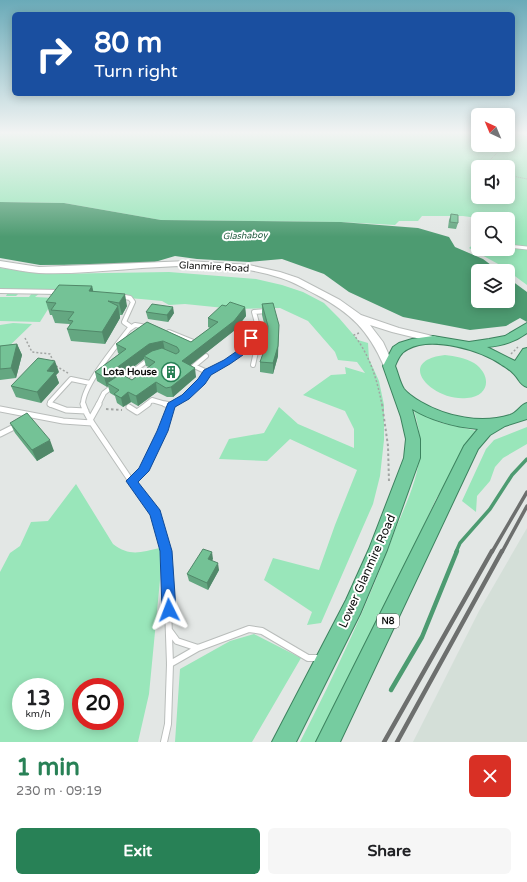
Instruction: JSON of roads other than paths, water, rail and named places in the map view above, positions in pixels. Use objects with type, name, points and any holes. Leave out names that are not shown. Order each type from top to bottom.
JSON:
[{"type":"highway","points":[[459,344],[485,344],[502,341],[517,335],[527,327]]},
{"type":"highway","points":[[389,366],[394,355],[402,347],[416,341],[441,341],[459,344],[493,354],[505,360],[520,371],[527,382]]},
{"type":"highway","points":[[520,371],[521,351]]},
{"type":"highway","name":"N8","points":[[389,366],[399,392],[409,402],[423,410],[442,417],[485,425],[499,424]]},
{"type":"highway","name":"Lower Glanmire Road","points":[[284,742],[353,607],[378,550],[412,458],[413,440],[399,392]]},
{"type":"highway","name":"N8","points":[[328,742],[378,644],[472,446],[485,431],[521,416],[527,408]]},
{"type":"main road","name":"Glanmire Road","points":[[0,264],[38,270],[191,264],[246,268],[277,274],[303,284],[342,305],[359,318],[378,341],[389,366]]},
{"type":"main road","points":[[359,318],[396,330],[441,341]]},
{"type":"lane","points":[[515,247],[527,248]]},
{"type":"lane","points":[[0,291],[62,292]]},
{"type":"lane","points":[[115,295],[130,298],[133,302],[124,322],[131,327]]},
{"type":"lane","points":[[253,365],[260,334],[254,312],[274,310]]},
{"type":"lane","points":[[152,328],[139,325],[131,327],[90,383],[83,400],[91,422],[131,481],[155,513],[166,551],[170,664],[168,724],[164,742]]},
{"type":"lane","points":[[165,331],[197,344]]},
{"type":"lane","points":[[131,481],[143,471],[162,431],[171,405],[185,397],[201,382],[208,372],[240,353],[251,338],[260,334]]},
{"type":"lane","points":[[206,356],[194,366],[208,372]]},
{"type":"lane","points":[[91,422],[104,393],[152,357]]},
{"type":"lane","points":[[86,411],[66,410],[50,404],[50,402],[70,379],[90,383]]},
{"type":"lane","points":[[129,407],[137,412],[152,400],[171,405]]},
{"type":"lane","points":[[0,409],[63,421],[91,422]]},
{"type":"lane","points":[[28,420],[35,416]]},
{"type":"lane","points":[[0,434],[21,423]]},
{"type":"lane","points":[[170,664],[198,648],[249,629],[262,631],[308,658],[326,659]]},
{"type":"lane","points":[[169,630],[177,640],[198,648]]},
{"type":"water","name":"Glashaboy","points":[[0,202],[64,203],[161,220],[341,222],[418,228],[449,237],[455,247],[471,254],[471,256],[476,256],[483,259],[490,264],[471,264],[471,308],[515,308],[515,283],[527,292],[527,322],[520,318],[506,326],[470,330],[403,317],[349,292],[324,274],[282,259],[249,262],[197,259],[175,256],[148,264],[40,265],[0,258]]},
{"type":"waterway","points":[[456,552],[460,543],[490,509],[512,475],[527,459]]},
{"type":"waterway","points":[[391,690],[422,637],[457,551]]},
{"type":"railway","points":[[492,552],[527,492]]},
{"type":"railway","points":[[502,552],[527,506]]},
{"type":"railway","points":[[384,742],[492,551]]},
{"type":"railway","points":[[397,742],[502,551]]},
{"type":"place","name":"Lota House","points":[[171,372]]}]
